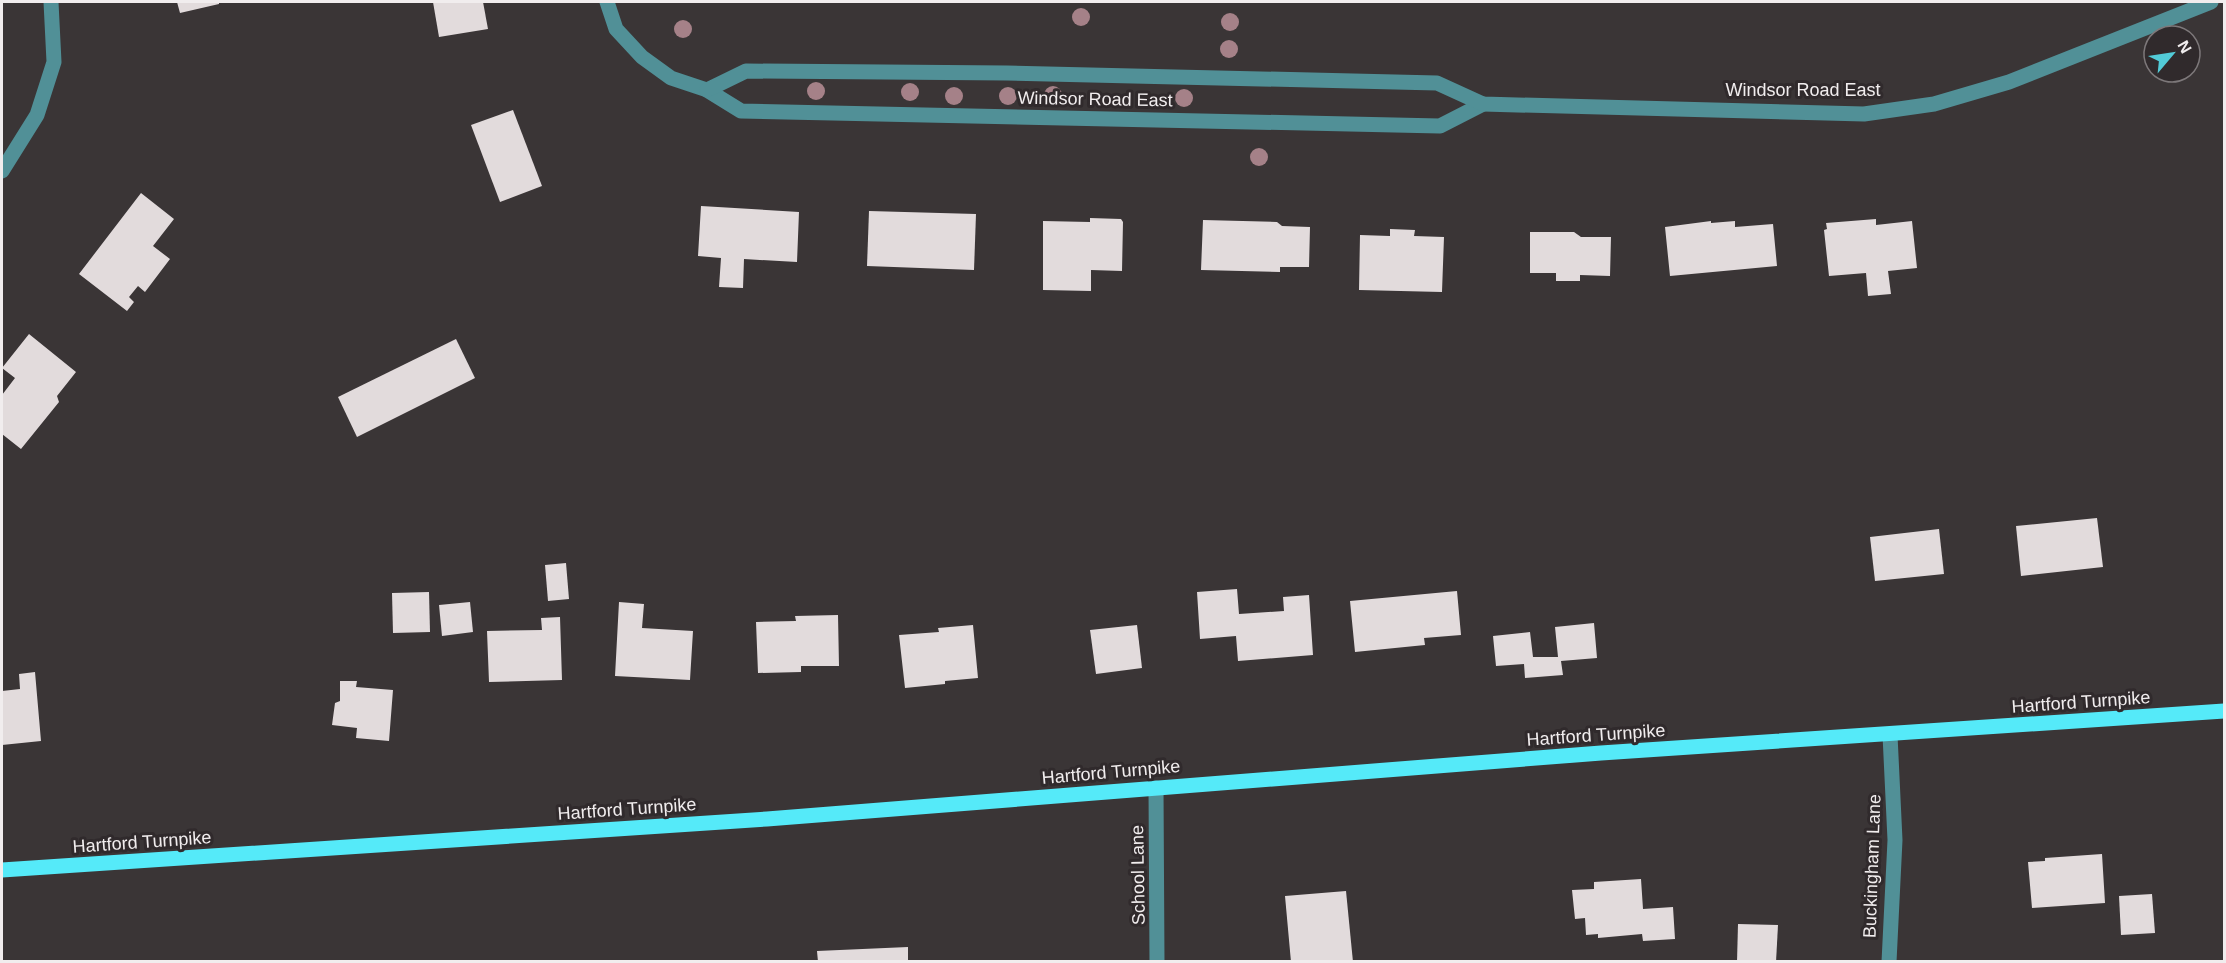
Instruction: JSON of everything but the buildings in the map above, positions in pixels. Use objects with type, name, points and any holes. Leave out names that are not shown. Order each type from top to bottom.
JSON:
[{"type":"main road","name":"Hartford Turnpike","points":[[2,870],[687,825],[1600,753],[2224,711]]},
{"type":"street","points":[[2,171],[38,115],[54,62],[51,2]]},
{"type":"street","name":"Windsor Road East","points":[[607,2],[616,28],[642,57],[672,78],[707,90],[741,111],[1440,126],[1483,104]]},
{"type":"street","name":"Windsor Road East","points":[[707,90],[746,70],[1007,73],[1437,83],[1483,104],[1864,114],[1934,104],[2009,82],[2211,2]]},
{"type":"street","name":"Buckingham Lane","points":[[1889,962],[1896,840],[1890,735]]},
{"type":"street","name":"School Lane","points":[[1156,788],[1157,962]]}]
